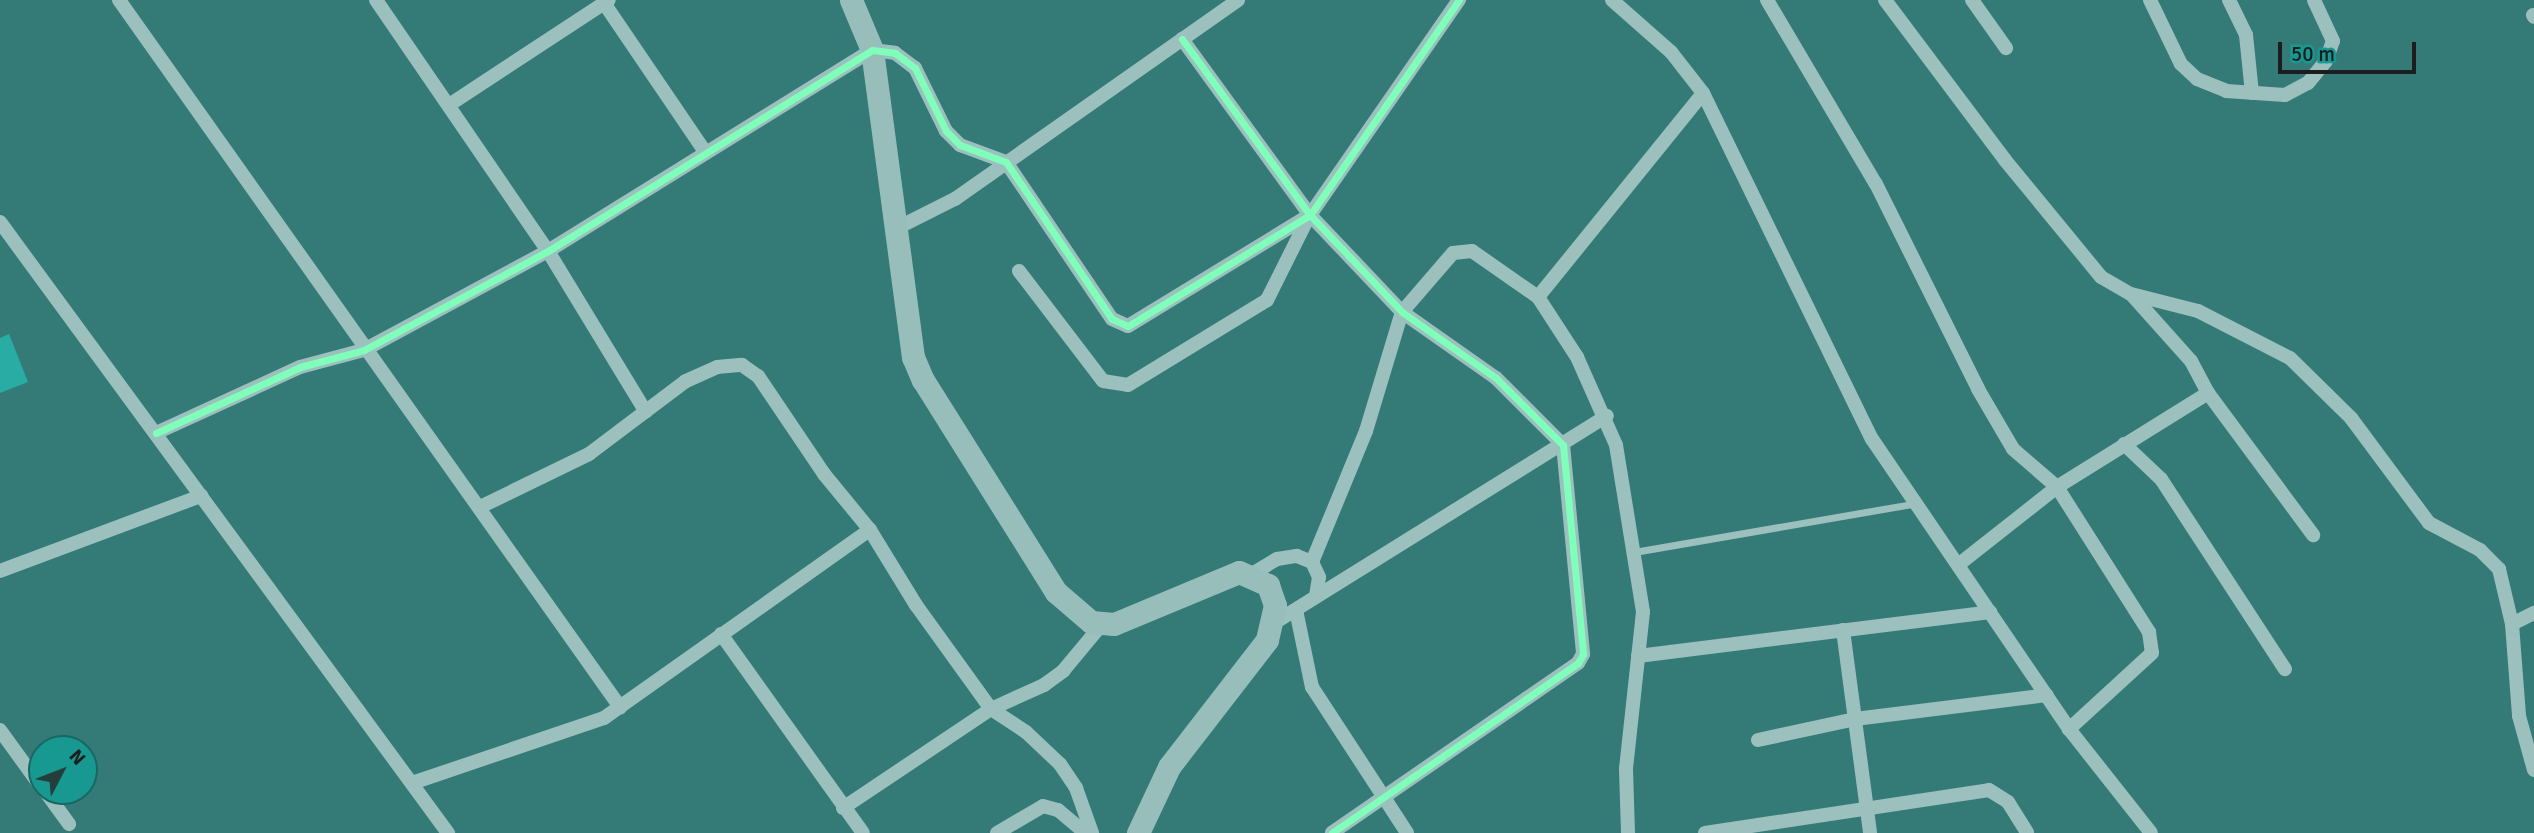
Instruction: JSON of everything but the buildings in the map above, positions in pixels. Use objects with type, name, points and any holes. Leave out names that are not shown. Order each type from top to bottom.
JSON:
[{"type":"main road","points":[[851,0],[872,50],[908,337],[923,380],[1056,592],[1091,622],[1103,623],[1141,616],[1224,574],[1260,580],[1275,605],[1274,623],[1267,640],[1170,767],[1138,833]]},
{"type":"street","points":[[119,0],[364,350],[480,506],[620,707]]},
{"type":"street","points":[[376,0],[548,251],[646,412]]},
{"type":"street","points":[[893,230],[955,200],[1238,0]]},
{"type":"street","points":[[1019,271],[1103,381],[1128,385],[1267,300],[1310,215],[1459,0]]},
{"type":"street","points":[[1612,0],[1671,52],[1703,93],[1872,439],[1913,504],[1958,565],[2069,729],[2151,833]]},
{"type":"street","points":[[1767,0],[1871,174],[1978,389],[2013,449],[2057,487],[2149,632],[2152,653],[2069,729]]},
{"type":"street","points":[[1885,0],[2084,261],[2131,294],[2191,361],[2208,393],[2313,535]]},
{"type":"street","points":[[1972,0],[2006,48]]},
{"type":"street","points":[[2150,0],[2180,64],[2197,79],[2226,91],[2285,95],[2308,83],[2326,61],[2333,41],[2314,0]]},
{"type":"street","points":[[2229,0],[2246,35],[2252,93]]},
{"type":"street","points":[[449,105],[606,2],[706,153]]},
{"type":"street","points":[[1182,39],[1310,215],[1402,312],[1496,378],[1563,445],[1583,654],[1578,663],[1332,833]]},
{"type":"street","points":[[156,433],[300,367],[364,350],[548,251],[872,50],[895,53],[915,68],[946,131],[960,145],[1006,162],[1112,319],[1128,326],[1310,215]]},
{"type":"street","points":[[1538,297],[1703,93]]},
{"type":"street","points":[[0,222],[448,833]]},
{"type":"street","points":[[1311,562],[1366,431],[1402,312],[1453,253],[1461,249],[1538,297],[1577,357],[1607,416],[1616,445],[1643,612],[1626,769],[1628,833]]},
{"type":"street","points":[[2131,294],[2198,311],[2290,358],[2351,418],[2429,523],[2480,550],[2499,569],[2512,624],[2519,716],[2534,770]]},
{"type":"street","points":[[480,506],[589,454],[686,381],[717,367],[742,365],[758,376],[824,474],[870,530],[916,604],[991,709],[1026,732],[1060,764],[1076,788],[1092,833]]},
{"type":"street","points":[[1958,565],[2057,487],[2208,393]]},
{"type":"street","points":[[1274,623],[1607,416]]},
{"type":"street","points":[[2124,444],[2161,480],[2285,668]]},
{"type":"street","points":[[0,571],[201,496]]},
{"type":"street","points":[[412,783],[604,719],[870,530]]},
{"type":"street","points":[[1260,580],[1277,559],[1297,556],[1311,562],[1319,577],[1316,596]]},
{"type":"street","points":[[1296,610],[1312,687],[1407,833]]},
{"type":"street","points":[[1638,656],[1990,612]]},
{"type":"street","points":[[2512,624],[2534,613]]},
{"type":"street","points":[[843,808],[991,709],[1044,685],[1063,671],[1103,623]]},
{"type":"street","points":[[1843,630],[1870,833]]},
{"type":"street","points":[[721,634],[863,833]]},
{"type":"street","points":[[1758,740],[1855,719],[2047,695]]},
{"type":"street","points":[[0,730],[28,768]]},
{"type":"street","points":[[1705,833],[1866,806],[1989,790],[2008,802],[2027,833]]},
{"type":"street","points":[[55,805],[69,824]]},
{"type":"street","points":[[997,833],[1042,806],[1058,810],[1085,833]]},
{"type":"lane","points":[[1633,552],[1913,504]]},
{"type":"green space","points":[[9,334],[28,382],[0,393],[0,338]]},
{"type":"cycle path","points":[[156,433],[300,367],[364,350],[548,251],[872,50],[895,53],[915,68],[946,131],[960,145],[1006,162],[1112,319],[1128,326],[1310,215],[1459,0]]},
{"type":"cycle path","points":[[1182,39],[1310,215],[1402,312],[1496,378],[1563,445],[1583,654],[1578,663],[1332,833]]}]
